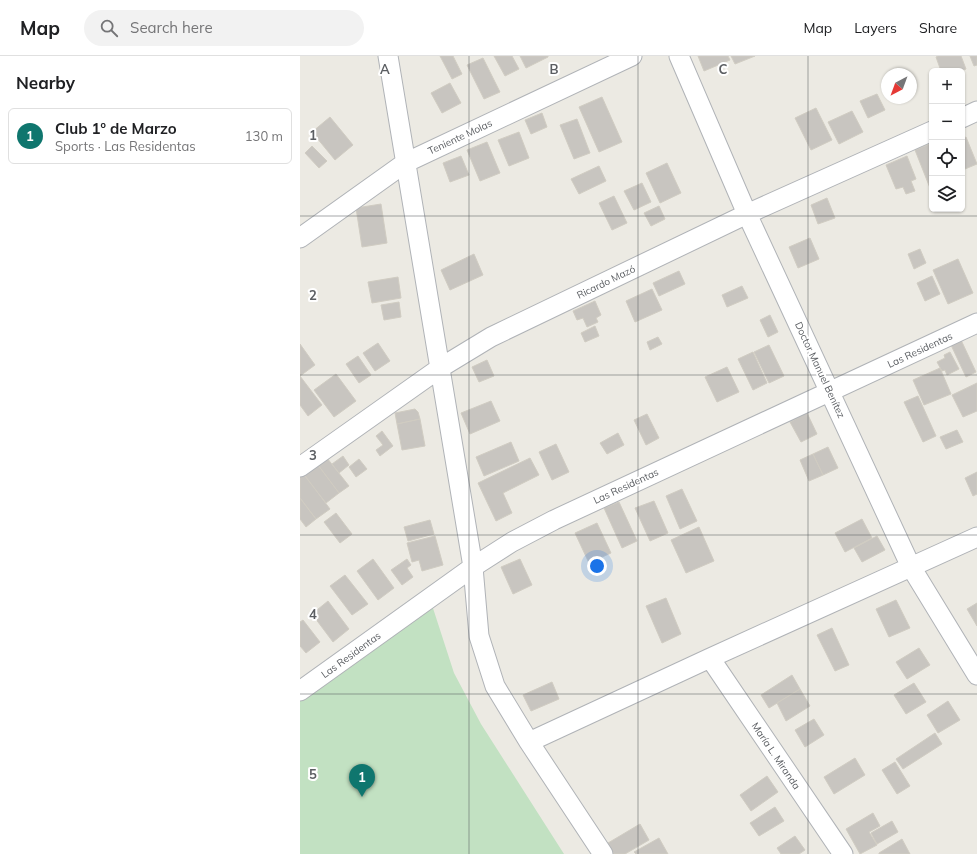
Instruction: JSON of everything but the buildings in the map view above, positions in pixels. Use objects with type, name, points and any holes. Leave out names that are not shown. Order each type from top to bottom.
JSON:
[{"type":"street","points":[[388,56],[473,567],[479,636],[495,686],[529,742],[603,854]]},
{"type":"street","name":"Teniente Molas","points":[[300,238],[405,163],[632,56]]},
{"type":"street","name":"Doctor Manuel Benítez","points":[[679,56],[747,214],[911,567],[977,675]]},
{"type":"street","points":[[965,117],[977,111]]},
{"type":"street","name":"Ricardo Mazó","points":[[300,467],[440,368],[491,338],[747,214],[929,132]]},
{"type":"street","name":"Las Residentas","points":[[301,688],[473,567],[512,542],[554,520],[977,323]]},
{"type":"street","points":[[529,742],[977,537]]},
{"type":"street","name":"María L. Miranda","points":[[710,658],[842,854]]},
{"type":"green space","points":[[431,602],[454,673],[481,724],[564,854],[300,854],[300,701]]},
{"type":"place","name":"Club 1º de Marzo","points":[[362,797]]}]
